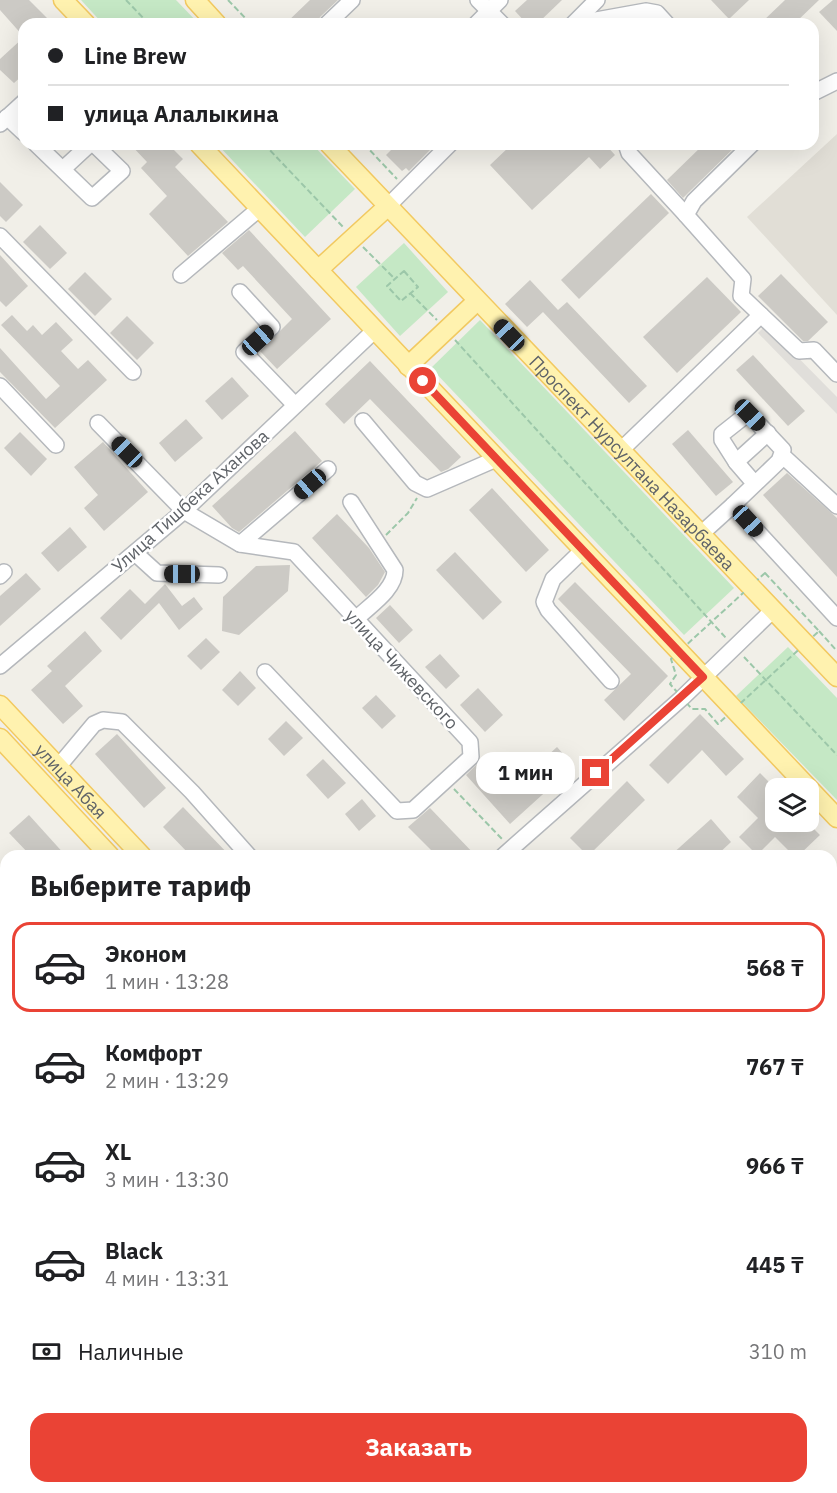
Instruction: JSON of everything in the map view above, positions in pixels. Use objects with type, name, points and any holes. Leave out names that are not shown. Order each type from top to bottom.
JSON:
[{"type":"main road","points":[[63,0],[80,18]]},
{"type":"main road","points":[[195,0],[212,18]]},
{"type":"main road","points":[[205,150],[837,818]]},
{"type":"main road","name":"Проспект Нурсултана Назарбаева","points":[[335,150],[837,677]]},
{"type":"main road","points":[[318,270],[387,207]]},
{"type":"main road","points":[[408,366],[477,302]]},
{"type":"main road","name":"улица Абая","points":[[0,705],[136,850]]},
{"type":"main road","name":"улица Абая","points":[[0,738],[104,850]]},
{"type":"street","points":[[333,18],[352,0]]},
{"type":"street","points":[[579,18],[597,0]]},
{"type":"street","points":[[480,18],[489,4],[498,18]]},
{"type":"street","points":[[607,18],[646,11],[657,13],[662,18]]},
{"type":"street","points":[[819,90],[837,81]]},
{"type":"street","points":[[18,108],[4,121],[18,129]]},
{"type":"street","points":[[42,150],[92,198],[122,171],[99,150]]},
{"type":"street","points":[[63,169],[85,150]]},
{"type":"street","points":[[387,207],[444,150]]},
{"type":"street","points":[[628,150],[743,279],[741,297],[799,351],[814,350],[837,374]]},
{"type":"street","points":[[686,215],[694,201],[746,150]]},
{"type":"street","points":[[181,275],[260,208]]},
{"type":"street","points":[[0,236],[134,372]]},
{"type":"street","points":[[240,292],[272,327],[244,352],[295,405]]},
{"type":"street","points":[[620,451],[761,315]]},
{"type":"street","name":"Улица Тишбека Аханова","points":[[0,666],[184,512],[375,330]]},
{"type":"street","points":[[0,387],[56,446]]},
{"type":"street","points":[[700,534],[733,505],[755,484],[783,456],[783,450],[750,415],[740,417],[722,434],[722,440],[736,462],[755,484]]},
{"type":"street","points":[[363,421],[415,483],[424,487],[434,488],[496,459]]},
{"type":"street","name":"улица Чижевского","points":[[98,423],[184,512],[240,544],[294,552],[470,742],[471,757],[413,810],[398,811],[265,672]]},
{"type":"street","points":[[736,462],[768,433]]},
{"type":"street","points":[[783,456],[837,506]]},
{"type":"street","points":[[240,544],[328,469]]},
{"type":"street","points":[[351,502],[395,570],[393,581],[356,619]]},
{"type":"street","points":[[733,505],[837,618]]},
{"type":"street","points":[[583,550],[553,579],[544,602],[548,610],[610,681]]},
{"type":"street","points":[[135,553],[157,573],[219,575]]},
{"type":"street","points":[[510,850],[703,677],[773,610]]},
{"type":"street","points":[[58,767],[94,724],[103,720],[122,722],[192,792],[244,850]]},
{"type":"path","points":[[126,0],[143,18]]},
{"type":"path","points":[[228,0],[245,18]]},
{"type":"path","points":[[270,150],[395,279]]},
{"type":"path","points":[[370,150],[406,188]]},
{"type":"path","points":[[404,271],[418,287],[401,302],[387,286],[395,279],[404,271]]},
{"type":"path","points":[[410,293],[447,330],[734,647],[837,755]]},
{"type":"path","points":[[378,543],[408,513],[424,487]]},
{"type":"path","points":[[819,631],[837,651]]},
{"type":"path","points":[[446,780],[504,850]]},
{"type":"shaded area","points":[[837,134],[837,315],[747,217]]},
{"type":"shaded area","points":[[766,325],[837,397],[837,414],[758,333]]},
{"type":"green space","points":[[81,0],[176,0],[193,18],[98,18]]},
{"type":"green space","points":[[223,150],[318,150],[355,189],[305,237]]},
{"type":"green space","points":[[404,243],[448,292],[400,336],[356,287]]},
{"type":"green space","points":[[480,320],[734,588],[684,635],[431,368]]},
{"type":"green space","points":[[788,647],[837,698],[837,800],[819,781],[819,778],[816,778],[736,696]]},
{"type":"building","points":[[0,0],[29,0],[47,18],[18,18],[18,30],[0,10]]},
{"type":"building","points":[[310,0],[338,0],[320,18],[291,18]]},
{"type":"building","points":[[527,0],[562,0],[543,18],[521,18],[515,11]]},
{"type":"building","points":[[711,0],[749,0],[730,18]]},
{"type":"building","points":[[785,0],[819,0],[800,18],[766,18]]},
{"type":"building","points":[[833,0],[837,0],[837,31],[819,12]]},
{"type":"building","points":[[18,42],[18,79],[14,83],[0,70],[0,59]]},
{"type":"building","points":[[136,150],[174,150],[183,159],[175,167],[228,222],[188,256],[149,214],[167,196],[141,168],[147,162]]},
{"type":"building","points":[[391,150],[430,150],[409,171],[406,168],[402,171],[386,155]]},
{"type":"building","points":[[506,150],[610,150],[615,155],[600,169],[589,157],[532,210],[490,165]]},
{"type":"building","points":[[698,150],[732,150],[683,198],[667,180]]},
{"type":"building","points":[[0,182],[23,205],[6,222],[0,216]]},
{"type":"building","points":[[651,194],[669,213],[579,299],[561,280]]},
{"type":"building","points":[[40,225],[67,253],[50,269],[23,242]]},
{"type":"building","points":[[249,230],[331,319],[277,369],[260,351],[292,319],[243,266],[238,270],[222,253]]},
{"type":"building","points":[[0,255],[28,286],[6,307],[0,301]]},
{"type":"building","points":[[85,272],[112,299],[95,316],[68,289]]},
{"type":"building","points":[[781,274],[828,322],[808,341],[803,341],[758,296]]},
{"type":"building","points":[[707,277],[741,312],[677,373],[643,337]]},
{"type":"building","points":[[530,280],[558,310],[567,302],[647,386],[629,403],[543,312],[527,327],[505,304]]},
{"type":"building","points":[[12,315],[27,331],[33,325],[42,335],[56,322],[73,340],[61,351],[78,369],[88,360],[107,380],[55,428],[0,372],[0,348],[46,399],[60,386],[1,325]]},
{"type":"building","points":[[127,316],[154,343],[137,360],[110,333]]},
{"type":"building","points":[[753,355],[805,411],[788,426],[736,370]]},
{"type":"building","points":[[370,361],[461,457],[448,469],[441,472],[370,399],[344,424],[325,404]]},
{"type":"building","points":[[232,377],[249,396],[222,420],[205,401]]},
{"type":"building","points":[[186,419],[203,438],[175,462],[159,443]]},
{"type":"building","points":[[688,430],[733,482],[716,496],[672,444]]},
{"type":"building","points":[[295,431],[322,461],[239,532],[232,528],[212,506]]},
{"type":"building","points":[[20,432],[47,459],[31,476],[4,448]]},
{"type":"building","points":[[103,442],[148,492],[104,531],[84,508],[98,495],[74,467]]},
{"type":"building","points":[[787,473],[837,518],[837,577],[763,495]]},
{"type":"building","points":[[492,488],[549,550],[526,572],[469,510]]},
{"type":"building","points":[[337,514],[369,548],[385,572],[378,585],[366,597],[312,538]]},
{"type":"building","points":[[70,527],[87,547],[58,572],[41,553]]},
{"type":"building","points":[[455,552],[502,602],[483,620],[436,570]]},
{"type":"building","points":[[290,565],[288,591],[239,635],[222,631],[223,597],[256,566]]},
{"type":"building","points":[[26,573],[41,589],[0,626],[0,596]]},
{"type":"building","points":[[575,582],[668,676],[624,721],[604,700],[631,674],[558,599]]},
{"type":"building","points":[[165,584],[182,606],[194,597],[203,609],[179,630],[159,603],[121,640],[100,618],[130,589],[145,604]]},
{"type":"building","points":[[390,605],[413,630],[399,643],[376,618]]},
{"type":"building","points":[[85,631],[102,651],[65,686],[83,706],[63,724],[31,690],[52,671],[47,666]]},
{"type":"building","points":[[206,638],[220,652],[201,670],[187,656]]},
{"type":"building","points":[[440,654],[460,676],[446,689],[425,667]]},
{"type":"building","points":[[240,671],[256,688],[238,706],[222,690]]},
{"type":"building","points":[[478,688],[503,715],[485,732],[460,705]]},
{"type":"building","points":[[376,695],[396,716],[382,729],[362,708]]},
{"type":"building","points":[[700,714],[744,759],[726,776],[702,750],[668,784],[649,765]]},
{"type":"building","points":[[286,721],[303,738],[284,756],[268,739]]},
{"type":"building","points":[[117,734],[166,788],[144,808],[95,754]]},
{"type":"building","points":[[557,747],[574,766],[510,824],[466,775],[483,758],[511,789]]},
{"type":"building","points":[[323,759],[346,783],[328,799],[306,775]]},
{"type":"building","points":[[760,773],[765,778],[765,832],[817,832],[820,835],[804,850],[788,850],[775,837],[762,850],[752,850],[739,837],[758,818],[737,797]]},
{"type":"building","points":[[627,781],[645,800],[594,850],[582,850],[570,838]]},
{"type":"building","points":[[362,799],[376,816],[359,831],[345,814]]},
{"type":"building","points":[[183,807],[224,850],[185,850],[163,827]]},
{"type":"building","points":[[430,808],[470,850],[431,850],[408,827]]},
{"type":"building","points":[[29,815],[61,850],[25,850],[9,833]]},
{"type":"building","points":[[711,819],[731,842],[722,850],[677,850]]},
{"type":"route","points":[[423,381],[703,677],[596,773]]}]
